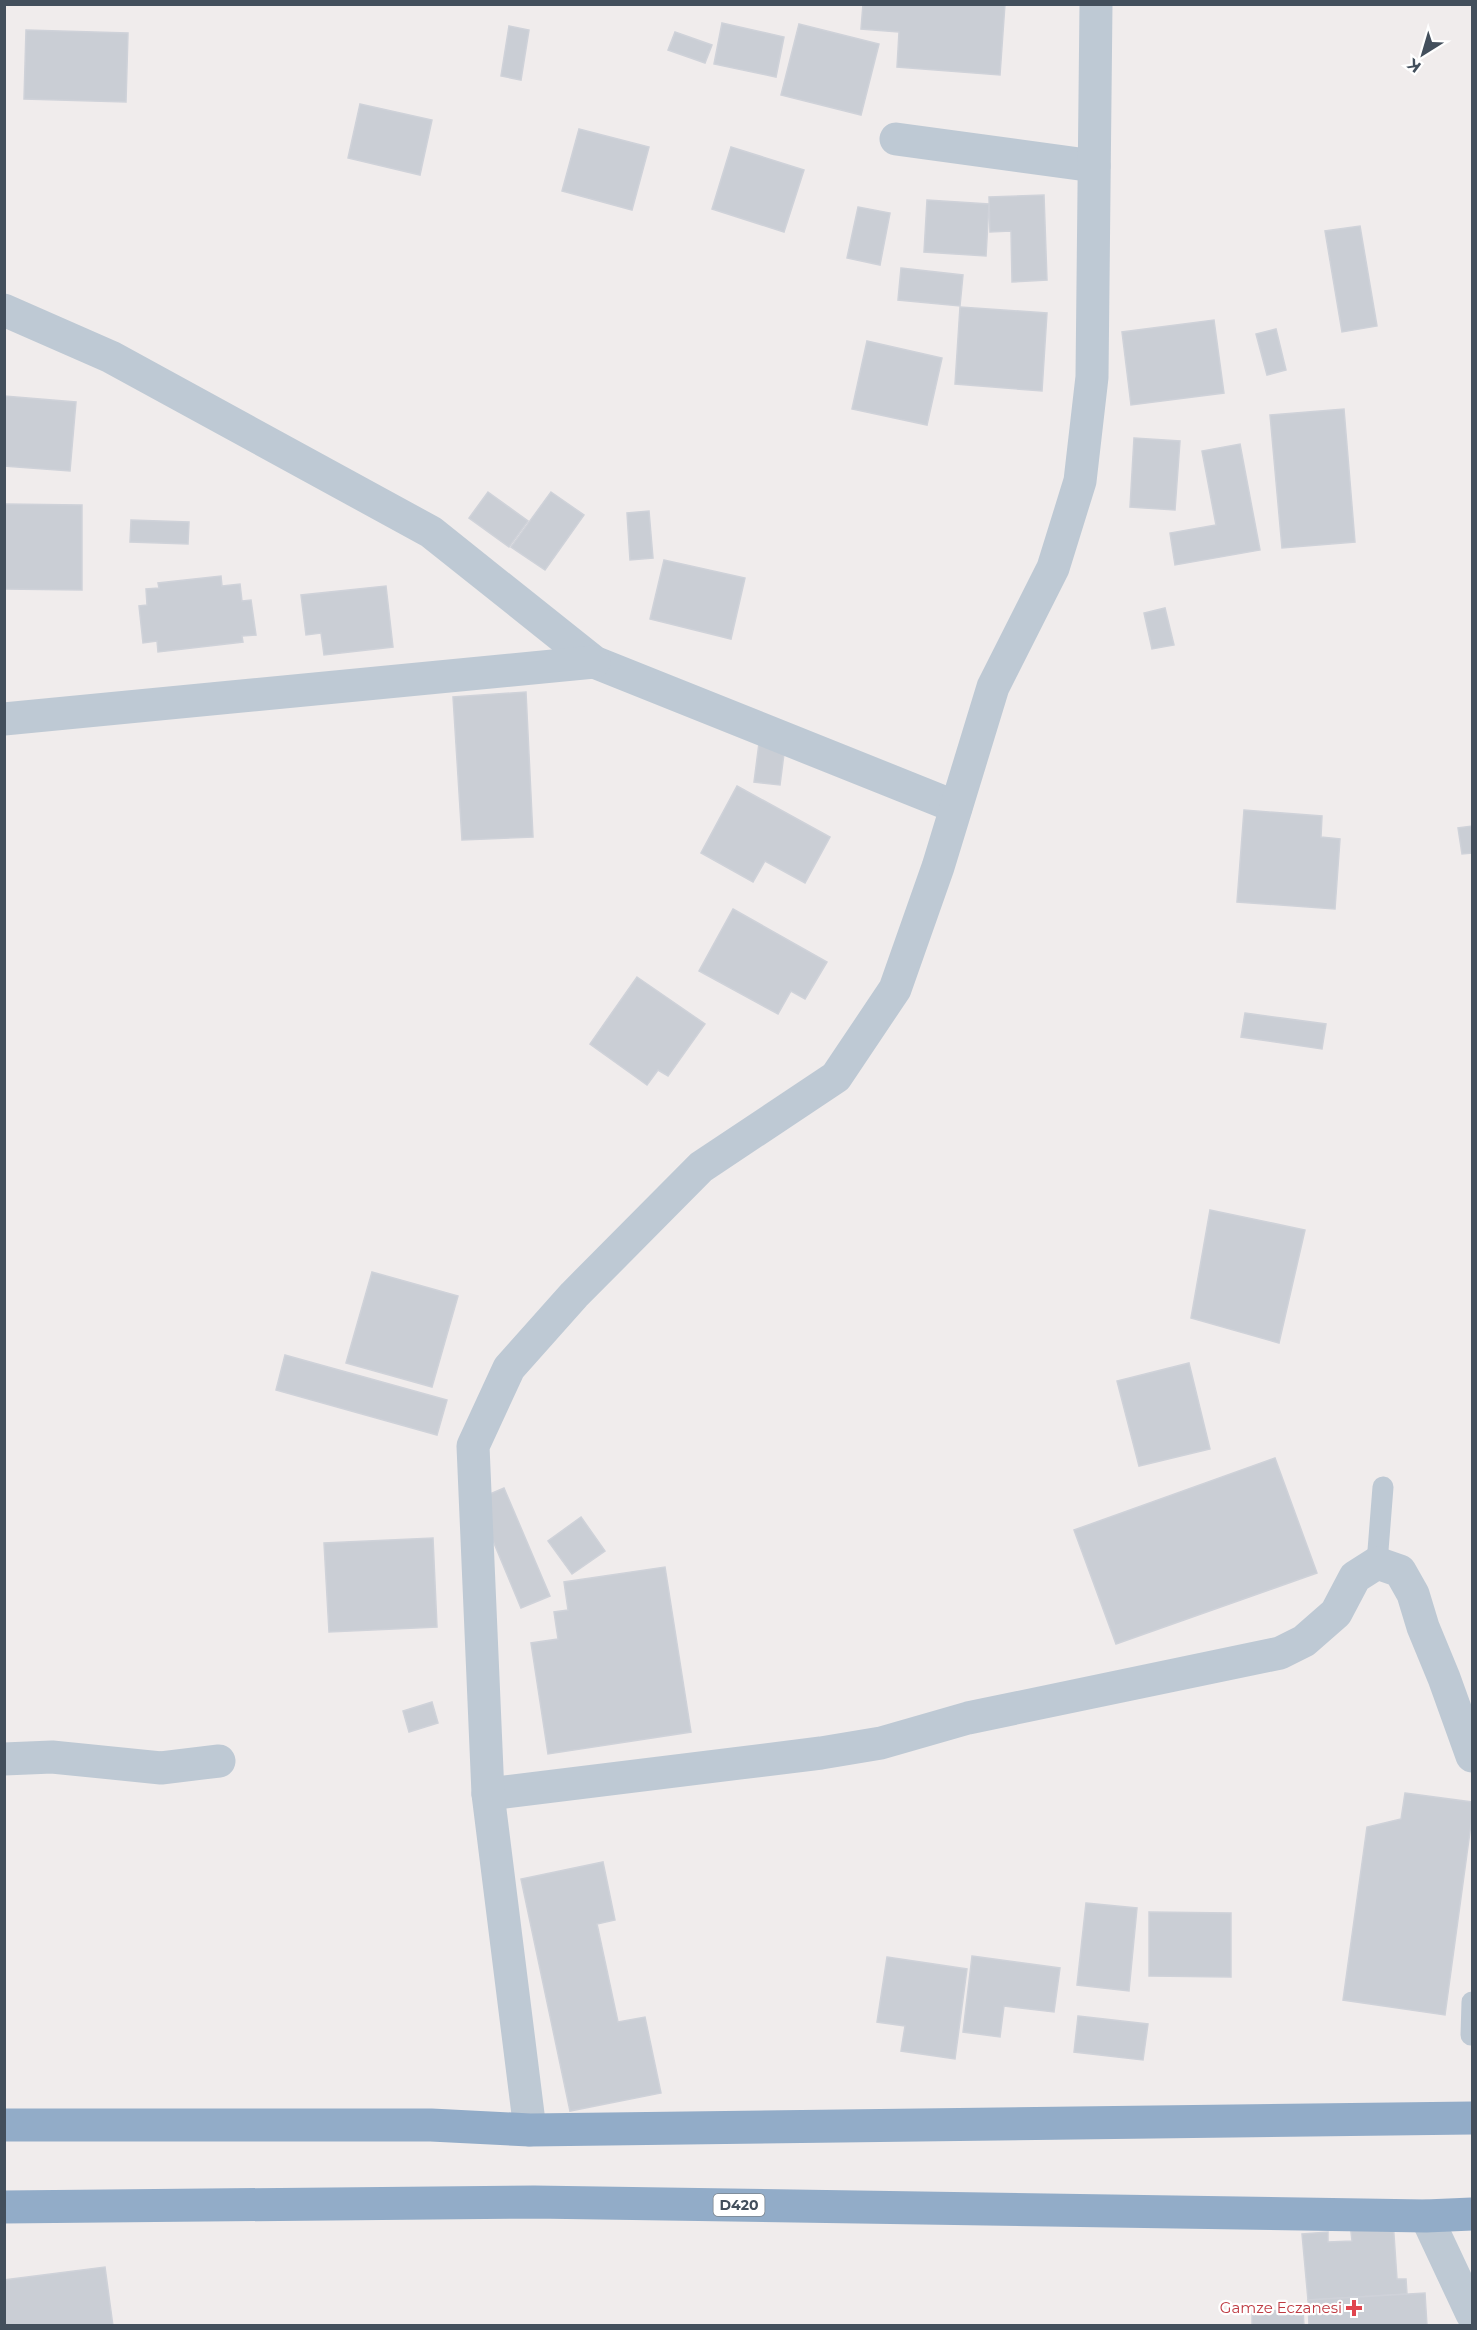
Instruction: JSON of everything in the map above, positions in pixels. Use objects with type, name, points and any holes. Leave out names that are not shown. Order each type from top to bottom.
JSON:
[{"type":"highway","points":[[4,2125],[431,2125],[530,2130],[1225,2119],[1473,2118]]},
{"type":"highway","name":"D420","points":[[4,2207],[534,2202],[1426,2216],[1473,2214]]},
{"type":"street","points":[[530,2130],[488,1794],[473,1446],[509,1368],[574,1295],[701,1167],[836,1077],[895,989],[956,807],[993,687],[1053,568],[1080,481],[1092,377],[1096,4]]},
{"type":"street","points":[[896,139],[1094,166]]},
{"type":"street","points":[[4,310],[111,357],[431,532],[594,662],[956,807]]},
{"type":"street","points":[[4,719],[594,662]]},
{"type":"street","points":[[488,1794],[821,1753],[881,1743],[968,1718],[1280,1653],[1304,1641],[1336,1613],[1355,1577],[1377,1563],[1400,1571],[1413,1594],[1473,1756]]},
{"type":"street","points":[[4,1759],[52,1757],[161,1768],[219,1761]]},
{"type":"street","points":[[1426,2216],[1473,2314]]},
{"type":"lane","points":[[1377,1563],[1383,1487]]},
{"type":"lane","points":[[1471,2035],[1473,2002]]},
{"type":"building","points":[[863,4],[1005,4],[1000,75],[897,67],[899,32],[861,29]]},
{"type":"building","points":[[722,23],[784,37],[776,77],[714,64]]},
{"type":"building","points":[[799,24],[879,44],[861,115],[781,95]]},
{"type":"building","points":[[509,26],[529,30],[521,80],[501,76]]},
{"type":"building","points":[[26,30],[128,33],[126,102],[24,99]]},
{"type":"building","points":[[675,32],[712,45],[705,63],[668,50]]},
{"type":"building","points":[[360,104],[432,120],[420,175],[348,158]]},
{"type":"building","points":[[579,129],[649,147],[632,210],[562,191]]},
{"type":"building","points":[[731,147],[804,170],[784,232],[712,209]]},
{"type":"building","points":[[1044,195],[1047,280],[1012,282],[1011,231],[990,232],[989,197]]},
{"type":"building","points":[[927,200],[989,204],[986,256],[924,252]]},
{"type":"building","points":[[858,207],[890,213],[880,265],[847,258]]},
{"type":"building","points":[[1360,226],[1377,326],[1342,332],[1325,231]]},
{"type":"building","points":[[901,268],[963,275],[960,306],[898,300]]},
{"type":"building","points":[[960,307],[1047,313],[1042,391],[955,384]]},
{"type":"building","points":[[1214,320],[1224,393],[1131,405],[1122,332]]},
{"type":"building","points":[[1276,329],[1286,370],[1267,375],[1256,334]]},
{"type":"building","points":[[867,341],[942,358],[927,425],[852,409]]},
{"type":"building","points":[[4,396],[76,402],[70,471],[4,466]]},
{"type":"building","points":[[1344,409],[1355,542],[1282,548],[1270,415]]},
{"type":"building","points":[[1134,438],[1180,441],[1175,510],[1130,507]]},
{"type":"building","points":[[1240,444],[1260,550],[1175,565],[1170,533],[1216,525],[1202,451]]},
{"type":"building","points":[[488,492],[528,521],[509,547],[469,518]]},
{"type":"building","points":[[551,492],[584,515],[545,570],[511,547]]},
{"type":"building","points":[[4,504],[82,505],[82,590],[4,589]]},
{"type":"building","points":[[649,511],[653,558],[630,560],[627,513]]},
{"type":"building","points":[[131,520],[189,522],[188,544],[130,542]]},
{"type":"building","points":[[664,560],[745,578],[731,639],[650,619]]},
{"type":"building","points":[[221,576],[222,586],[240,584],[242,601],[251,600],[256,635],[242,636],[243,642],[158,652],[157,641],[143,643],[139,606],[147,605],[146,589],[159,588],[158,583]]},
{"type":"building","points":[[386,586],[393,647],[324,655],[321,633],[306,635],[301,595]]},
{"type":"building","points":[[1165,608],[1174,645],[1152,649],[1144,613]]},
{"type":"building","points":[[526,692],[533,837],[462,840],[453,697]]},
{"type":"building","points":[[759,743],[785,746],[780,785],[754,782]]},
{"type":"building","points":[[737,786],[830,837],[805,883],[765,861],[753,882],[701,853]]},
{"type":"building","points":[[1244,810],[1322,816],[1321,837],[1340,839],[1335,909],[1237,902]]},
{"type":"building","points":[[1472,826],[1472,853],[1462,854],[1458,828]]},
{"type":"building","points":[[733,909],[827,962],[805,999],[791,991],[778,1014],[699,971]]},
{"type":"building","points":[[637,977],[705,1024],[668,1076],[658,1070],[647,1085],[590,1044]]},
{"type":"building","points":[[1245,1013],[1326,1024],[1322,1049],[1241,1037]]},
{"type":"building","points":[[1210,1210],[1305,1230],[1279,1343],[1191,1318]]},
{"type":"building","points":[[372,1272],[458,1296],[432,1387],[346,1363]]},
{"type":"building","points":[[285,1355],[447,1400],[437,1435],[276,1390]]},
{"type":"building","points":[[1189,1363],[1210,1449],[1139,1466],[1117,1381]]},
{"type":"building","points":[[1275,1458],[1317,1573],[1116,1644],[1074,1530]]},
{"type":"building","points":[[504,1488],[550,1596],[521,1608],[476,1500]]},
{"type":"building","points":[[581,1517],[605,1551],[572,1574],[548,1541]]},
{"type":"building","points":[[433,1538],[437,1627],[329,1632],[324,1543]]},
{"type":"building","points":[[665,1567],[691,1732],[548,1754],[531,1643],[558,1639],[554,1612],[568,1610],[564,1582]]},
{"type":"building","points":[[432,1702],[438,1723],[409,1732],[403,1711]]},
{"type":"building","points":[[1405,1793],[1472,1802],[1472,1817],[1445,2015],[1343,2000],[1367,1827],[1401,1819]]},
{"type":"building","points":[[603,1862],[615,1920],[597,1924],[618,2022],[645,2017],[661,2093],[570,2111],[521,1879]]},
{"type":"building","points":[[1086,1903],[1137,1908],[1129,1991],[1077,1985]]},
{"type":"building","points":[[1149,1912],[1231,1913],[1231,1977],[1149,1976]]},
{"type":"building","points":[[972,1956],[1060,1968],[1054,2012],[1004,2006],[1000,2037],[963,2032]]},
{"type":"building","points":[[887,1957],[967,1969],[955,2059],[901,2051],[905,2026],[877,2022]]},
{"type":"building","points":[[1078,2016],[1148,2024],[1143,2060],[1074,2052]]},
{"type":"building","points":[[1393,2220],[1397,2279],[1406,2279],[1407,2294],[1308,2300],[1302,2234],[1328,2232],[1328,2242],[1352,2241],[1350,2223]]},
{"type":"building","points":[[105,2267],[113,2326],[4,2326],[4,2280]]},
{"type":"building","points":[[1425,2293],[1427,2326],[1309,2326],[1308,2300]]},
{"type":"building","points":[[1303,2310],[1304,2326],[1252,2326],[1252,2311]]},
{"type":"place","name":"Gamze Eczanesi","points":[[1354,2308]]}]
